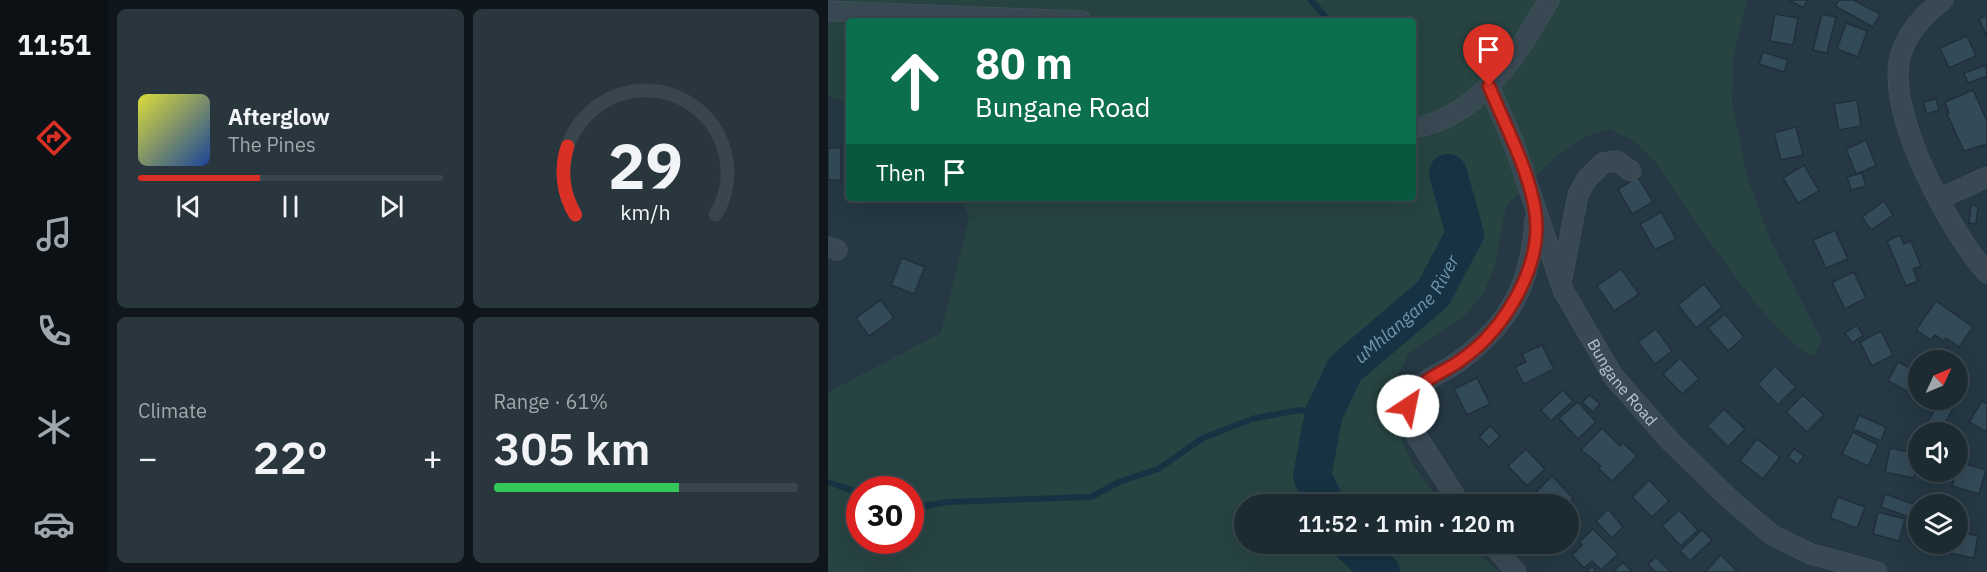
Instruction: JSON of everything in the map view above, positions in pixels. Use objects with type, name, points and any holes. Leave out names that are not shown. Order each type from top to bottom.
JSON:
[{"type":"street","points":[[1416,127],[1447,116],[1489,86],[1534,27],[1549,0]]},
{"type":"street","points":[[1943,0],[1921,18],[1913,29],[1900,60],[1898,93],[1907,125],[1939,199],[1965,244],[1987,273]]},
{"type":"street","points":[[828,11],[1006,18]]},
{"type":"street","name":"Bungane Road","points":[[1489,86],[1514,144],[1535,212],[1561,283],[1586,333],[1613,376],[1670,441],[1732,502],[1773,535],[1796,548],[1877,572]]},
{"type":"street","points":[[1561,283],[1581,188],[1603,163],[1617,161],[1631,171]]},
{"type":"street","points":[[1939,199],[1987,177]]},
{"type":"street","points":[[1454,494],[1416,435],[1408,406],[1416,388],[1462,360],[1495,327],[1512,304],[1530,268],[1535,212]]},
{"type":"street","points":[[1500,554],[1516,572]]},
{"type":"green space","points":[[828,0],[1747,0],[1734,54],[1732,102],[1747,177],[1771,241],[1822,341],[1814,356],[1796,345],[1775,325],[1730,270],[1656,163],[1635,142],[1610,129],[1584,137],[1559,154],[1506,206],[1495,266],[1483,294],[1463,318],[1410,352],[1394,381],[1395,423],[1411,461],[1434,494],[1234,494],[1234,554],[1481,554],[1498,572],[828,572],[828,395],[832,390],[941,333],[969,217],[962,201],[1416,201],[1416,18],[846,18],[846,103],[828,95]]},
{"type":"building","points":[[1789,0],[1808,0],[1803,8]]},
{"type":"building","points":[[1839,0],[1853,0],[1880,14],[1873,27],[1835,6]]},
{"type":"building","points":[[1775,14],[1798,18],[1793,45],[1770,41]]},
{"type":"building","points":[[1822,14],[1836,17],[1827,53],[1813,50]]},
{"type":"building","points":[[1987,15],[1987,37],[1979,19]]},
{"type":"building","points":[[1846,23],[1867,31],[1858,57],[1837,49]]},
{"type":"building","points":[[1967,36],[1976,56],[1949,68],[1940,48]]},
{"type":"building","points":[[1763,52],[1788,60],[1784,72],[1759,64]]},
{"type":"building","points":[[1986,65],[1987,76],[1968,83],[1964,73]]},
{"type":"building","points":[[1973,90],[1987,121],[1987,144],[1964,151],[1947,114],[1949,113],[1945,102]]},
{"type":"building","points":[[1936,99],[1939,110],[1927,114],[1923,102]]},
{"type":"building","points":[[1857,100],[1861,126],[1839,130],[1834,104]]},
{"type":"building","points":[[1796,127],[1803,155],[1781,160],[1774,133]]},
{"type":"building","points":[[1866,140],[1876,166],[1856,174],[1846,149]]},
{"type":"building","points":[[828,148],[841,148],[841,180],[828,180]]},
{"type":"building","points":[[1804,165],[1819,191],[1798,203],[1783,178]]},
{"type":"building","points":[[1862,173],[1866,186],[1851,190],[1847,177]]},
{"type":"building","points":[[1638,177],[1653,202],[1632,214],[1618,189]]},
{"type":"building","points":[[1884,201],[1893,215],[1871,230],[1862,217]]},
{"type":"building","points":[[1971,205],[1978,206],[1976,224],[1969,223]]},
{"type":"building","points":[[1661,212],[1676,239],[1655,250],[1640,224]]},
{"type":"building","points":[[1835,230],[1848,259],[1826,268],[1813,240]]},
{"type":"building","points":[[1900,235],[1904,244],[1911,241],[1921,266],[1913,269],[1918,281],[1906,286],[1887,241]]},
{"type":"building","points":[[902,258],[925,267],[914,294],[891,285]]},
{"type":"building","points":[[1621,269],[1639,294],[1614,311],[1597,286]]},
{"type":"building","points":[[1854,272],[1866,298],[1845,309],[1832,282]]},
{"type":"building","points":[[1704,284],[1722,307],[1696,328],[1678,305]]},
{"type":"building","points":[[881,300],[894,318],[869,336],[856,318]]},
{"type":"building","points":[[1936,301],[1973,327],[1959,347],[1946,338],[1944,341],[1935,335],[1931,340],[1916,330]]},
{"type":"building","points":[[1725,314],[1744,337],[1728,351],[1708,328]]},
{"type":"building","points":[[1857,325],[1863,336],[1852,343],[1845,333]]},
{"type":"building","points":[[1656,329],[1672,351],[1655,364],[1638,342]]},
{"type":"building","points":[[1881,331],[1893,355],[1872,366],[1860,342]]},
{"type":"building","points":[[1542,345],[1554,369],[1524,384],[1515,367],[1526,362],[1522,354]]},
{"type":"building","points":[[1680,358],[1699,379],[1682,394],[1663,374]]},
{"type":"building","points":[[1898,362],[1908,367],[1908,392],[1888,381]]},
{"type":"building","points":[[1775,366],[1796,387],[1778,405],[1758,384]]},
{"type":"building","points":[[1477,378],[1490,404],[1467,415],[1454,389]]},
{"type":"building","points":[[1563,390],[1573,401],[1551,421],[1541,410]]},
{"type":"building","points":[[1590,395],[1600,404],[1593,412],[1582,402]]},
{"type":"building","points":[[1803,395],[1824,415],[1807,432],[1786,412]]},
{"type":"building","points":[[1982,401],[1987,404],[1987,432],[1969,422]]},
{"type":"building","points":[[1578,402],[1596,422],[1578,439],[1559,418]]},
{"type":"building","points":[[1724,409],[1745,429],[1728,447],[1707,426]]},
{"type":"building","points":[[1934,410],[1952,410],[1945,422],[1928,422]]},
{"type":"building","points":[[1859,415],[1886,427],[1881,441],[1853,429]]},
{"type":"building","points":[[1490,426],[1500,436],[1489,447],[1479,437]]},
{"type":"building","points":[[1602,428],[1620,446],[1623,443],[1637,456],[1612,481],[1598,468],[1601,466],[1581,450]]},
{"type":"building","points":[[1853,432],[1878,445],[1868,466],[1842,454]]},
{"type":"building","points":[[1757,439],[1780,457],[1763,479],[1740,461]]},
{"type":"building","points":[[1890,448],[1908,452],[1908,477],[1885,472]]},
{"type":"building","points":[[1526,449],[1545,469],[1527,486],[1508,466]]},
{"type":"building","points":[[1794,449],[1804,456],[1798,465],[1788,457]]},
{"type":"building","points":[[1968,465],[1986,470],[1979,494],[1952,486],[1953,482],[1968,482]]},
{"type":"building","points":[[1552,476],[1569,494],[1534,494]]},
{"type":"building","points":[[1649,480],[1669,501],[1652,517],[1632,497]]},
{"type":"building","points":[[1885,494],[1908,502],[1908,517],[1881,507]]},
{"type":"building","points":[[1838,497],[1865,507],[1857,528],[1830,518]]},
{"type":"building","points":[[1608,509],[1623,527],[1612,538],[1596,521]]},
{"type":"building","points":[[1679,510],[1698,530],[1681,546],[1662,526]]},
{"type":"building","points":[[1878,512],[1905,519],[1899,541],[1873,534]]},
{"type":"building","points":[[1593,529],[1618,554],[1601,570],[1592,561],[1584,568],[1572,555],[1579,554],[1579,548],[1582,545],[1579,542]]},
{"type":"building","points":[[1702,530],[1712,540],[1690,561],[1680,551]]},
{"type":"building","points":[[1968,534],[1978,536],[1974,558],[1955,554],[1968,554]]},
{"type":"building","points":[[1721,555],[1738,572],[1705,572]]},
{"type":"building","points":[[1656,557],[1670,571],[1655,572],[1648,564]]},
{"type":"building","points":[[1623,562],[1632,572],[1613,572]]},
{"type":"building","points":[[1592,566],[1597,572],[1586,572]]},
{"type":"waterway","points":[[1311,0],[1326,18]]},
{"type":"waterway","name":"uMhlangane River","points":[[1321,494],[1312,476],[1324,413],[1345,369],[1433,294],[1465,234],[1448,173]]},
{"type":"waterway","points":[[924,506],[947,502],[1091,497],[1119,482],[1158,469],[1203,438],[1252,419],[1299,410],[1324,413]]},
{"type":"waterway","points":[[828,482],[846,488]]},
{"type":"waterway","name":"uMhlangane River","points":[[1362,554],[1381,572]]},
{"type":"route","points":[[1408,406],[1416,388],[1462,360],[1495,327],[1522,290],[1530,268],[1535,212],[1514,144],[1489,86]]}]
